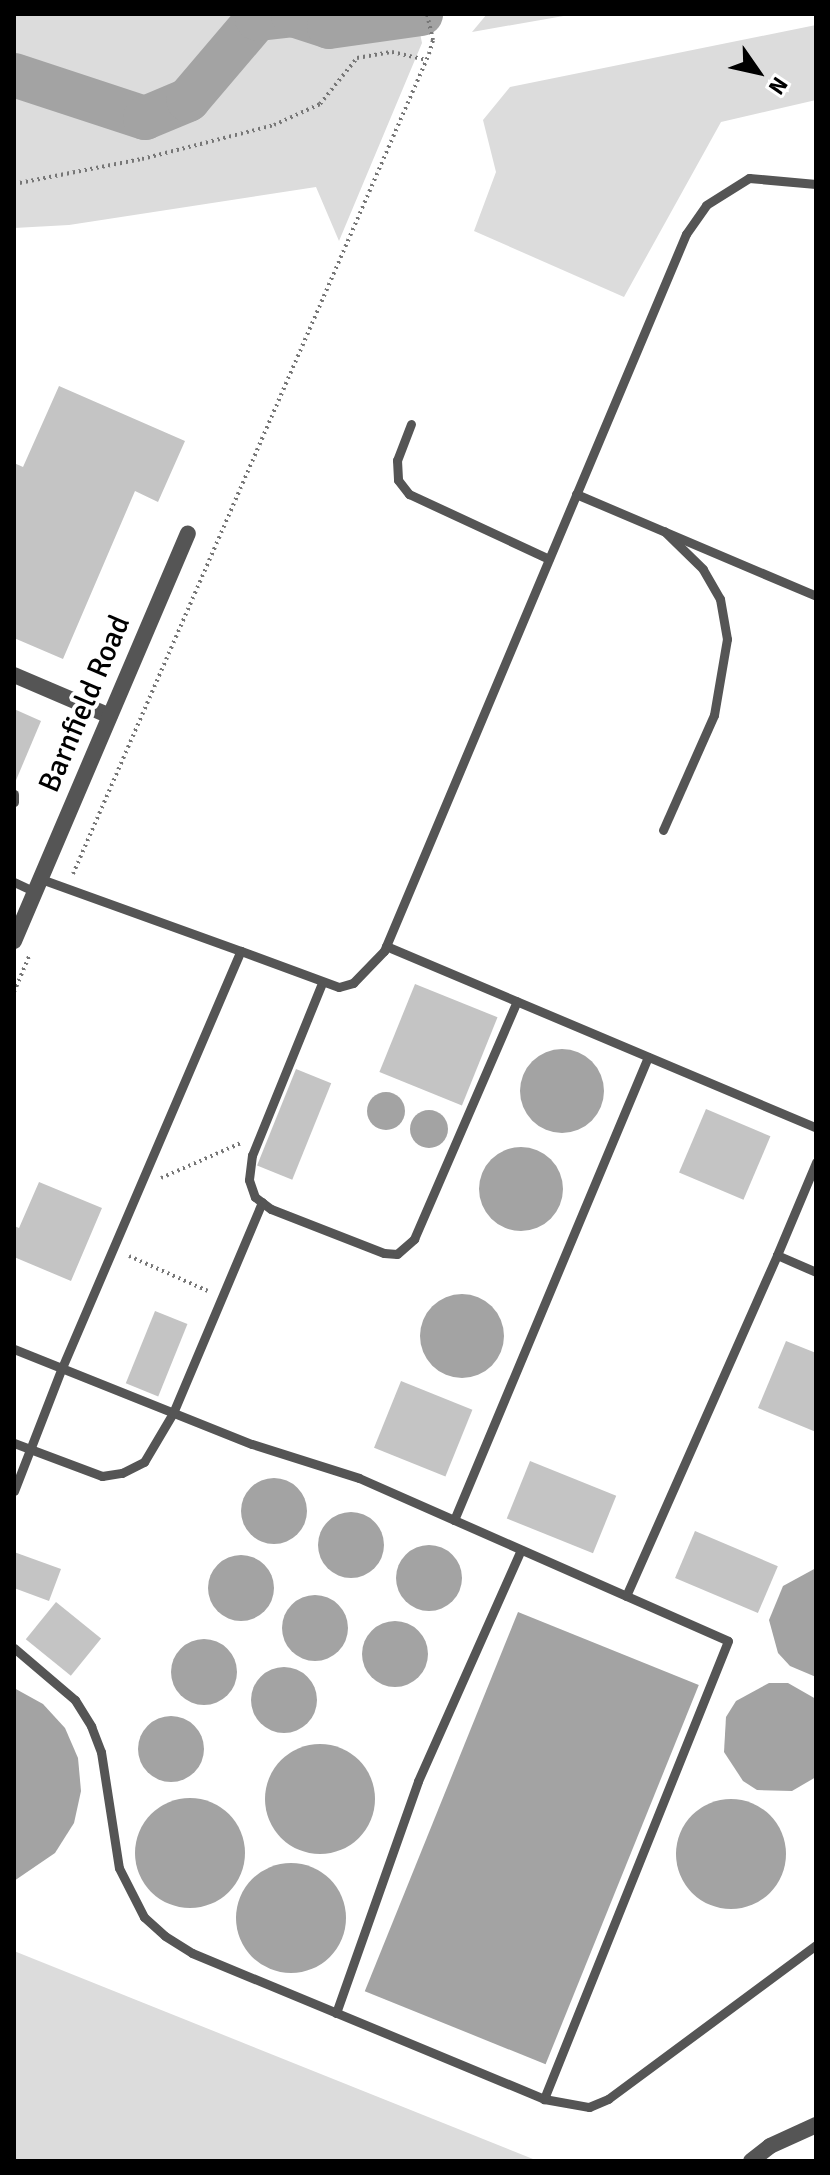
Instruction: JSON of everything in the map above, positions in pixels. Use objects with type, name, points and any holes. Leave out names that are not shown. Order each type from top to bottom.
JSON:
[{"type":"street","name":"Barnfield Road","points":[[14,941],[188,534]]},
{"type":"street","points":[[14,675],[110,716]]},
{"type":"street","points":[[751,2161],[770,2146],[816,2125]]},
{"type":"lane","points":[[14,882],[67,888],[322,983],[339,987],[353,983],[386,946],[686,234],[706,205],[749,178],[816,184]]},
{"type":"lane","points":[[411,424],[397,460],[398,480],[409,494],[549,559]]},
{"type":"lane","points":[[576,494],[816,596]]},
{"type":"lane","points":[[663,830],[714,715],[727,639],[720,599],[703,569],[664,531]]},
{"type":"lane","points":[[14,794],[14,802]]},
{"type":"lane","points":[[386,946],[816,1128]]},
{"type":"lane","points":[[14,1491],[61,1370],[241,951]]},
{"type":"lane","points":[[322,983],[261,1134],[249,1180],[262,1202],[384,1253],[406,1249],[517,1001]]},
{"type":"lane","points":[[454,1520],[648,1057]]},
{"type":"lane","points":[[626,1596],[816,1162]]},
{"type":"lane","points":[[14,1443],[89,1473],[122,1473],[144,1462],[173,1413],[262,1202]]},
{"type":"lane","points":[[777,1255],[816,1272]]},
{"type":"lane","points":[[14,1349],[173,1413],[359,1478],[728,1641],[544,2099]]},
{"type":"lane","points":[[336,2013],[418,1781],[521,1550]]},
{"type":"lane","points":[[14,1648],[75,1700],[91,1726],[101,1752],[119,1868],[144,1917],[192,1953],[544,2099],[589,2107],[608,2099],[816,1945]]},
{"type":"path","points":[[67,888],[426,60],[433,40],[427,14]]},
{"type":"path","points":[[14,184],[142,159],[274,125],[320,104],[348,64],[370,54],[392,52],[426,60]]},
{"type":"path","points":[[14,992],[32,950]]},
{"type":"path","points":[[139,1188],[261,1134]]},
{"type":"path","points":[[113,1249],[221,1297]]},
{"type":"shaded area","points":[[14,14],[416,14],[422,43],[339,241],[316,187],[69,225],[14,228]]},
{"type":"shaded area","points":[[487,14],[575,14],[472,32]]},
{"type":"shaded area","points":[[816,25],[816,100],[721,122],[624,297],[474,231],[496,172],[483,120],[510,87]]},
{"type":"shaded area","points":[[562,1049],[578,1052],[592,1061],[601,1075],[604,1091],[601,1107],[592,1121],[578,1130],[562,1133],[546,1130],[532,1121],[523,1107],[520,1091],[523,1075],[532,1061],[546,1052]]},
{"type":"shaded area","points":[[386,1092],[399,1098],[405,1111],[399,1124],[386,1130],[373,1124],[367,1111],[373,1098]]},
{"type":"shaded area","points":[[429,1110],[442,1116],[448,1129],[442,1142],[429,1148],[416,1142],[410,1129],[416,1116]]},
{"type":"shaded area","points":[[521,1147],[537,1150],[551,1159],[560,1173],[563,1189],[560,1205],[551,1219],[537,1228],[521,1231],[505,1228],[491,1219],[482,1205],[479,1189],[482,1173],[491,1159],[505,1150]]},
{"type":"shaded area","points":[[462,1294],[478,1297],[492,1306],[501,1320],[504,1336],[501,1352],[492,1366],[478,1375],[462,1378],[446,1375],[432,1366],[423,1352],[420,1336],[423,1320],[432,1306],[446,1297]]},
{"type":"shaded area","points":[[274,1478],[287,1481],[297,1488],[304,1498],[307,1511],[304,1524],[297,1534],[287,1541],[274,1544],[261,1541],[251,1534],[244,1524],[241,1511],[244,1498],[251,1488],[261,1481]]},
{"type":"shaded area","points":[[351,1512],[364,1515],[374,1522],[381,1532],[384,1545],[381,1558],[374,1568],[364,1575],[351,1578],[338,1575],[328,1568],[321,1558],[318,1545],[321,1532],[328,1522],[338,1515]]},
{"type":"shaded area","points":[[429,1545],[442,1548],[452,1555],[459,1565],[462,1578],[459,1591],[452,1601],[442,1608],[429,1611],[416,1608],[406,1601],[399,1591],[396,1578],[399,1565],[406,1555],[416,1548]]},
{"type":"shaded area","points":[[241,1555],[254,1558],[264,1565],[271,1575],[274,1588],[271,1601],[264,1611],[254,1618],[241,1621],[228,1618],[218,1611],[211,1601],[208,1588],[211,1575],[218,1565],[228,1558]]},
{"type":"shaded area","points":[[816,1568],[816,1677],[790,1666],[778,1653],[769,1620],[783,1586]]},
{"type":"shaded area","points":[[315,1595],[328,1598],[338,1605],[345,1615],[348,1628],[345,1641],[338,1651],[328,1658],[315,1661],[302,1658],[292,1651],[285,1641],[282,1628],[285,1615],[292,1605],[302,1598]]},
{"type":"shaded area","points":[[518,1612],[699,1685],[546,2064],[365,1991]]},
{"type":"shaded area","points":[[395,1621],[408,1624],[418,1631],[425,1641],[428,1654],[425,1667],[418,1677],[408,1684],[395,1687],[382,1684],[372,1677],[365,1667],[362,1654],[365,1641],[372,1631],[382,1624]]},
{"type":"shaded area","points":[[204,1639],[217,1642],[227,1649],[234,1659],[237,1672],[234,1685],[227,1695],[217,1702],[204,1705],[191,1702],[181,1695],[174,1685],[171,1672],[174,1659],[181,1649],[191,1642]]},
{"type":"shaded area","points":[[284,1667],[297,1670],[307,1677],[314,1687],[317,1700],[314,1713],[307,1723],[297,1730],[284,1733],[271,1730],[261,1723],[254,1713],[251,1700],[254,1687],[261,1677],[271,1670]]},
{"type":"shaded area","points":[[769,1683],[788,1683],[816,1699],[816,1777],[792,1791],[757,1790],[743,1781],[724,1752],[726,1717],[736,1701]]},
{"type":"shaded area","points":[[14,1688],[43,1704],[65,1728],[78,1758],[81,1791],[74,1823],[55,1853],[14,1881]]},
{"type":"shaded area","points":[[171,1716],[184,1719],[194,1726],[201,1736],[204,1749],[201,1762],[194,1772],[184,1779],[171,1782],[158,1779],[148,1772],[141,1762],[138,1749],[141,1736],[148,1726],[158,1719]]},
{"type":"shaded area","points":[[320,1744],[341,1748],[359,1760],[371,1778],[375,1799],[371,1820],[359,1838],[341,1850],[320,1854],[299,1850],[281,1838],[269,1820],[265,1799],[269,1778],[281,1760],[299,1748]]},
{"type":"shaded area","points":[[190,1798],[211,1802],[229,1814],[241,1832],[245,1853],[241,1874],[229,1892],[211,1904],[190,1908],[169,1904],[151,1892],[139,1874],[135,1853],[139,1832],[151,1814],[169,1802]]},
{"type":"shaded area","points":[[731,1799],[752,1803],[770,1815],[782,1833],[786,1854],[782,1875],[770,1893],[752,1905],[731,1909],[710,1905],[692,1893],[680,1875],[676,1854],[680,1833],[692,1815],[710,1803]]},
{"type":"shaded area","points":[[291,1863],[312,1867],[330,1879],[342,1897],[346,1918],[342,1939],[330,1957],[312,1969],[291,1973],[270,1969],[252,1957],[240,1939],[236,1918],[240,1897],[252,1879],[270,1867]]},
{"type":"shaded area","points":[[14,1951],[538,2161],[14,2161]]},
{"type":"building","points":[[59,386],[185,441],[158,502],[135,491],[63,659],[14,638],[14,463],[23,467]]},
{"type":"building","points":[[14,709],[41,721],[14,785]]},
{"type":"building","points":[[415,984],[498,1017],[462,1105],[379,1072]]},
{"type":"building","points":[[296,1069],[331,1083],[292,1180],[257,1165]]},
{"type":"building","points":[[706,1109],[770,1136],[743,1200],[679,1173]]},
{"type":"building","points":[[39,1182],[102,1208],[71,1281],[14,1257],[14,1226],[19,1228]]},
{"type":"building","points":[[155,1311],[187,1324],[158,1396],[126,1383]]},
{"type":"building","points":[[786,1341],[816,1353],[816,1432],[758,1408]]},
{"type":"building","points":[[401,1381],[472,1410],[445,1477],[374,1448]]},
{"type":"building","points":[[530,1461],[616,1496],[593,1553],[507,1518]]},
{"type":"building","points":[[695,1531],[778,1566],[758,1613],[675,1578]]},
{"type":"building","points":[[14,1552],[61,1569],[49,1601],[14,1588]]},
{"type":"building","points":[[56,1602],[101,1639],[71,1676],[26,1639]]},
{"type":"waterway","points":[[14,75],[145,118],[188,100],[257,19],[293,15],[329,27],[421,14]]}]
